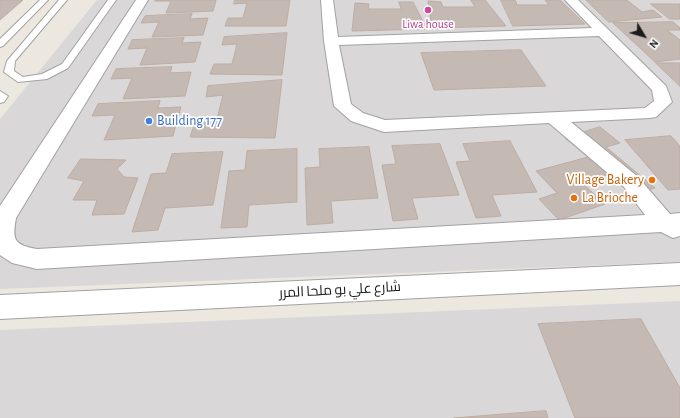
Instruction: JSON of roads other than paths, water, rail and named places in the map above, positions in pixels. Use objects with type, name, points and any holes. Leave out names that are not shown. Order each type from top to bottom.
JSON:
[{"type":"street","points":[[142,0],[5,217],[2,237],[8,248],[20,256],[45,259],[675,227]]},
{"type":"street","points":[[327,0],[331,41],[343,106],[357,117],[384,126],[555,119],[650,113],[663,102],[660,90],[571,0]]},
{"type":"street","points":[[331,41],[604,32]]},
{"type":"street","points":[[555,119],[631,182],[675,227]]},
{"type":"street","name":"شارع علي بو ملحا المرر","points":[[0,307],[680,274]]},
{"type":"lane","points":[[0,44],[44,0]]},
{"type":"lane","points":[[63,0],[11,61],[9,72],[21,80],[44,77],[65,66],[112,0]]},
{"type":"lane","points":[[0,94],[3,96],[0,100]]},
{"type":"place","name":"Liwa house","points":[[428,10]]},
{"type":"place","name":"Building 177","points":[[149,121]]},
{"type":"place","name":"Village Bakery","points":[[652,180]]},
{"type":"place","name":"La Brioche","points":[[574,198]]}]
